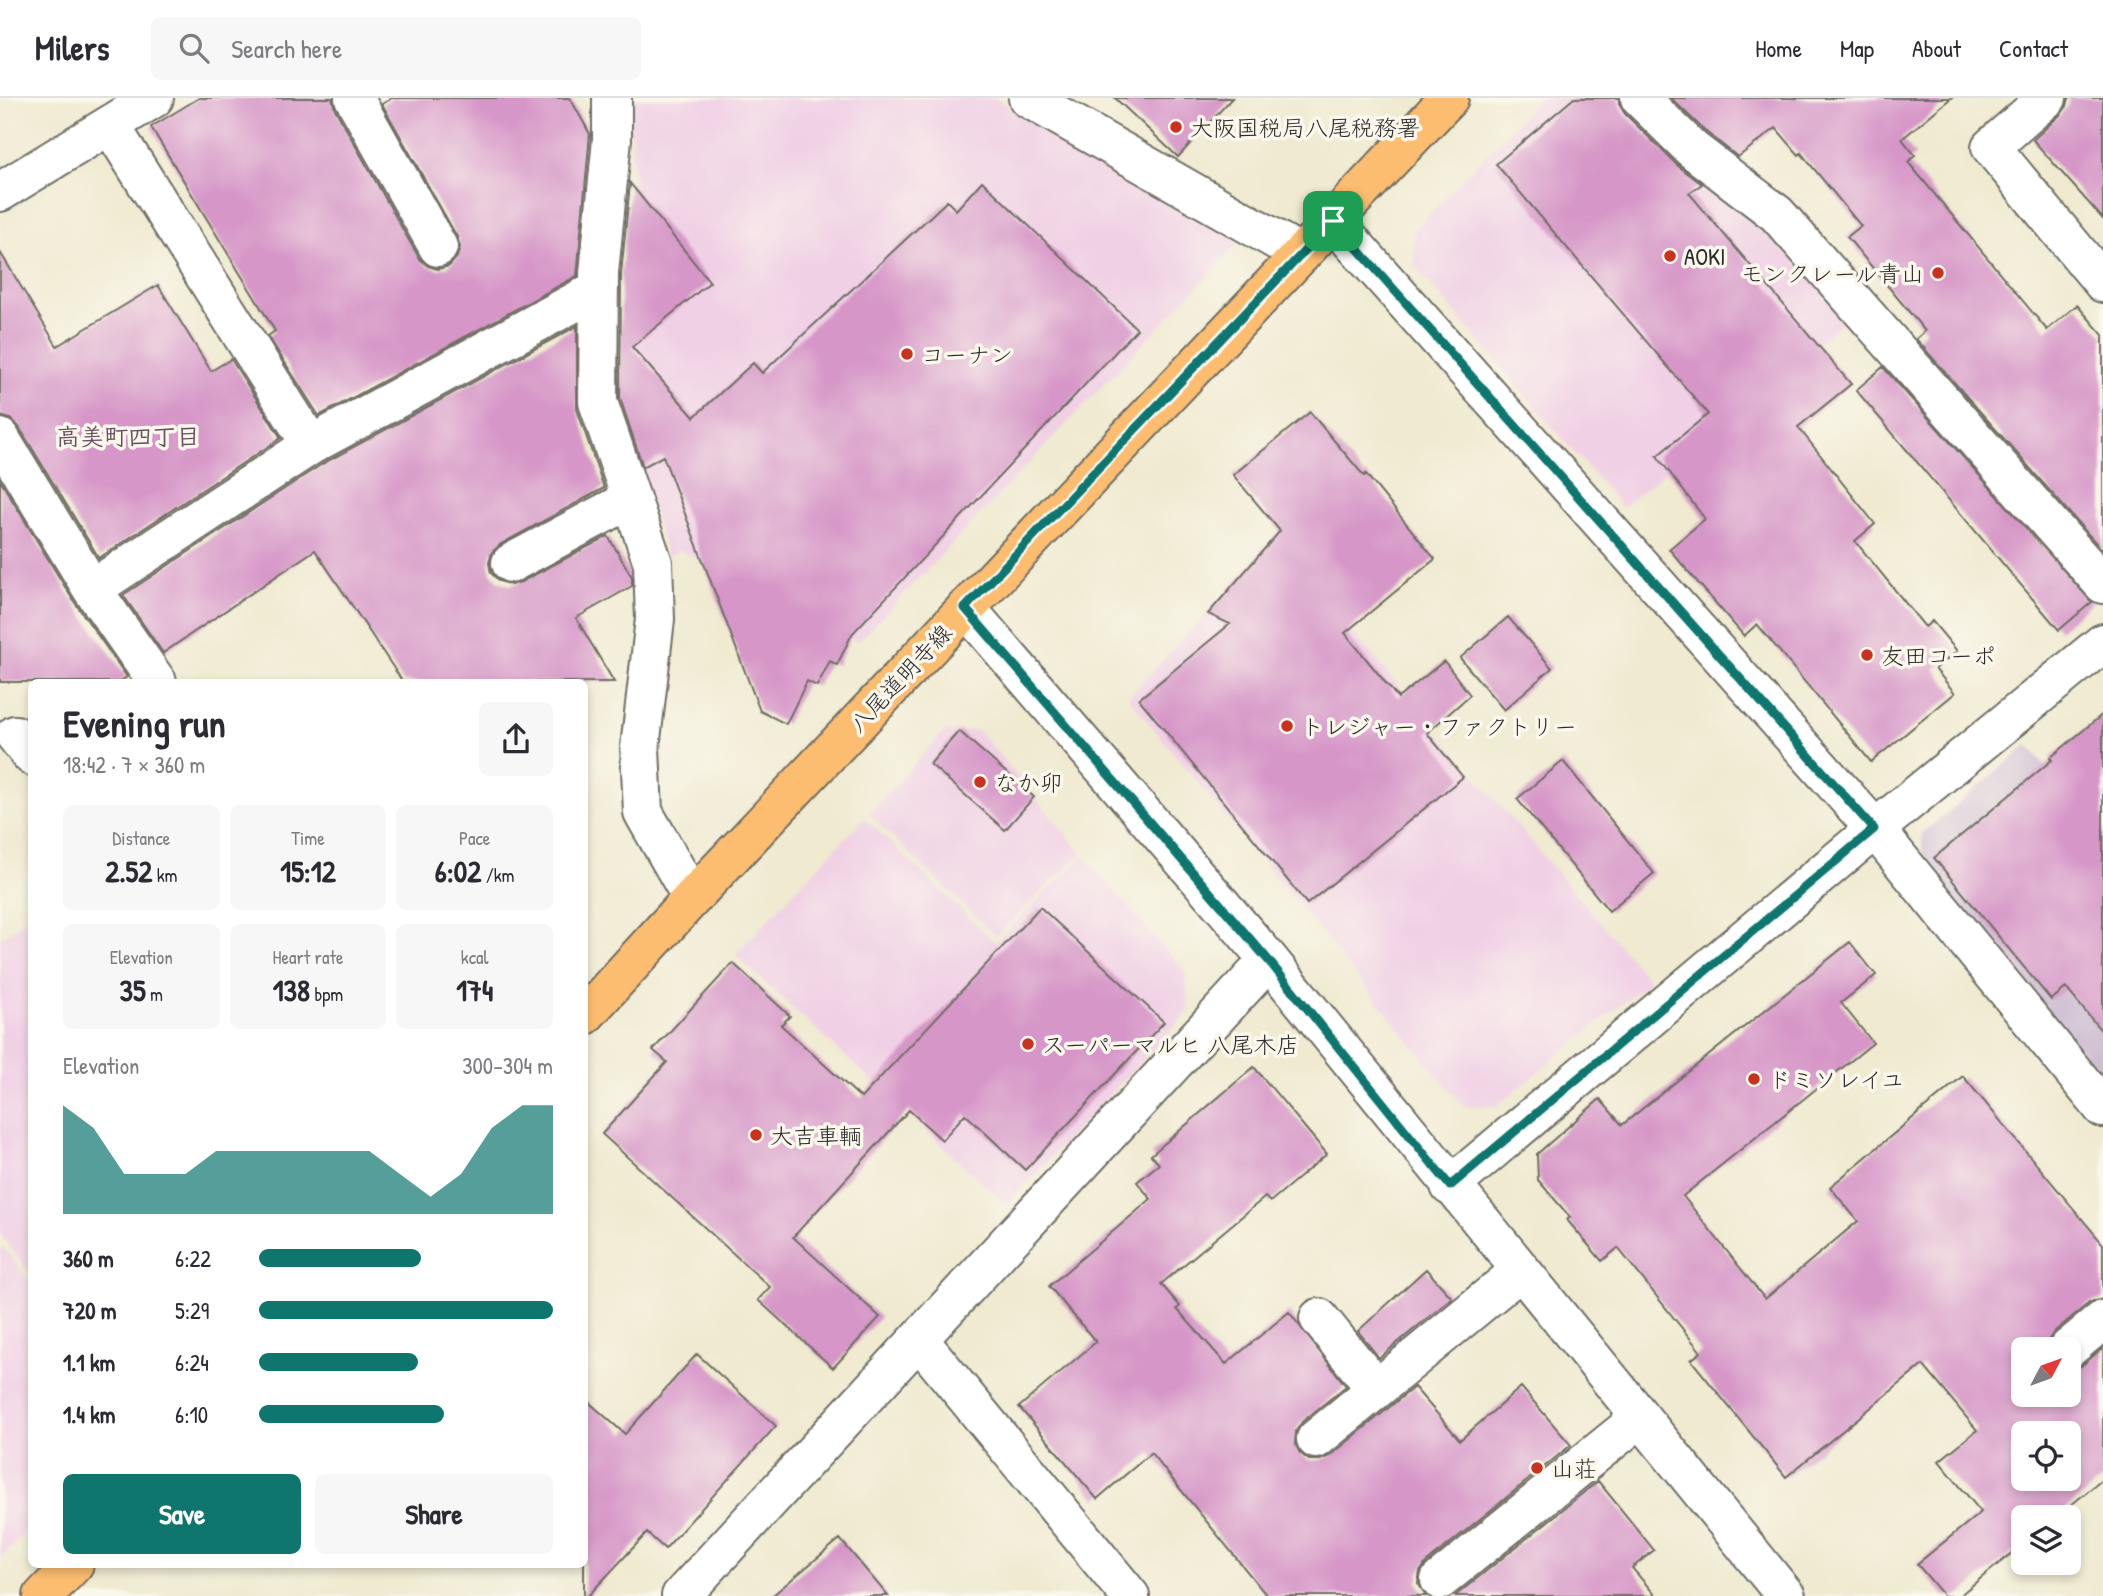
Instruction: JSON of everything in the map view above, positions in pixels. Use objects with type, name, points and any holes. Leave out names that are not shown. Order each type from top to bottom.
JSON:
[{"type":"main road","name":"八尾道明寺線","points":[[588,1012],[965,608],[1449,98]]},
{"type":"main road","points":[[43,1596],[70,1568]]},
{"type":"street","points":[[0,192],[154,98]]},
{"type":"street","points":[[354,98],[438,247]]},
{"type":"street","points":[[612,98],[612,139],[599,289],[598,402],[653,563],[655,619],[640,748],[643,812],[692,898]]},
{"type":"street","points":[[1028,98],[1301,254]]},
{"type":"street","points":[[1640,98],[1692,149],[1777,214],[2103,584]]},
{"type":"street","points":[[2047,98],[1991,147],[2103,283]]},
{"type":"street","points":[[110,125],[311,445]]},
{"type":"street","points":[[1333,221],[1874,829],[2103,1108]]},
{"type":"street","points":[[92,589],[311,445],[599,289]]},
{"type":"street","points":[[0,438],[92,589],[155,679]]},
{"type":"street","points":[[511,563],[631,499]]},
{"type":"street","points":[[965,608],[1269,961],[1786,1596]]},
{"type":"street","points":[[1450,1186],[1874,829],[2103,643]]},
{"type":"street","points":[[681,1596],[1269,961]]},
{"type":"street","points":[[1316,1439],[1520,1271]]},
{"type":"street","points":[[1319,1318],[1376,1389]]},
{"type":"street","points":[[2081,1338],[2103,1320]]},
{"type":"street","points":[[919,1340],[1130,1596]]},
{"type":"street","points":[[1440,1580],[1640,1418]]},
{"type":"shaded area","points":[[628,98],[995,98],[1239,243],[858,642],[680,550],[667,557],[619,396],[635,197]]},
{"type":"shaded area","points":[[1540,98],[1628,98],[1762,226],[1847,318],[1622,508],[1414,265],[1414,230]]},
{"type":"shaded area","points":[[1275,542],[1650,981],[1496,1106],[1464,1107],[1128,697]]},
{"type":"shaded area","points":[[978,730],[1082,853],[996,936],[869,814],[944,732]]},
{"type":"shaded area","points":[[2028,745],[2103,835],[2103,1076],[1923,866],[1922,834]]},
{"type":"shaded area","points":[[864,818],[995,942],[1084,856],[1186,973],[1188,1012],[1006,1204],[735,955]]},
{"type":"shaded area","points":[[28,917],[28,1271],[0,1234],[0,939]]},
{"type":"shaded area","points":[[3,1247],[28,1280],[28,1528],[0,1559],[0,1250]]},
{"type":"building","points":[[199,98],[332,98],[335,109],[419,258],[428,266],[438,269],[449,266],[457,257],[460,247],[457,237],[382,104],[392,98],[570,98],[590,134],[577,276],[319,416],[268,336],[275,331],[151,127]]},
{"type":"building","name":"大阪国税局八尾税務署","points":[[1115,98],[1232,98],[1178,157]]},
{"type":"building","points":[[1574,98],[1619,98],[1619,104],[1625,114],[1677,165],[1702,184],[1689,193],[1851,384],[1798,427],[1875,524],[1855,541],[1925,627],[1932,621],[1957,651],[1935,669],[1955,693],[1871,762],[1757,624],[1744,636],[1669,549],[1705,519],[1657,456],[1708,414],[1496,164]]},
{"type":"building","points":[[1671,98],[1951,98],[1902,139],[1915,155],[1908,162],[2047,330],[2077,305],[2103,335],[2103,551],[1916,339],[1925,331],[1847,237],[1861,226],[1801,153],[1799,155],[1776,128],[1738,157],[1706,132]]},
{"type":"building","points":[[2069,98],[2103,98],[2103,219],[2033,140],[2061,114]]},
{"type":"building","points":[[982,181],[1137,329],[852,634],[837,665],[830,661],[817,686],[807,681],[786,724],[760,711],[663,456],[643,467],[620,398],[621,274],[630,183],[710,282],[632,347],[694,417],[753,363],[762,373],[947,201],[956,210]]},
{"type":"building","points":[[0,252],[57,346],[158,285],[211,371],[231,359],[281,438],[99,558],[19,427],[10,419],[0,416]]},
{"type":"building","points":[[577,326],[577,409],[604,488],[501,544],[492,552],[489,563],[491,573],[499,581],[511,585],[608,536],[632,577],[632,586],[576,618],[614,682],[588,682],[588,679],[401,679],[315,550],[163,653],[123,595],[322,464]]},
{"type":"building","points":[[1883,367],[2092,602],[2059,630],[1856,390]]},
{"type":"building","points":[[1310,412],[1364,476],[1366,474],[1435,559],[1345,633],[1398,698],[1444,661],[1470,695],[1427,733],[1463,777],[1307,904],[1139,699],[1230,624],[1208,614],[1280,531],[1233,475]]},
{"type":"building","points":[[0,480],[73,600],[127,677],[0,682]]},
{"type":"building","points":[[1508,617],[1552,668],[1504,710],[1460,658]]},
{"type":"building","points":[[2103,714],[2103,1033],[2066,988],[2051,1000],[1934,858]]},
{"type":"building","points":[[959,731],[1034,797],[1005,830],[930,764]]},
{"type":"building","points":[[1563,761],[1654,873],[1609,911],[1517,799]]},
{"type":"building","points":[[1040,907],[1164,1022],[1025,1170],[965,1114],[942,1140],[909,1110],[793,1237],[880,1317],[833,1368],[758,1300],[770,1287],[602,1134],[667,1062],[653,1050],[733,963],[790,1016],[781,1025],[861,1098]]},
{"type":"building","points":[[1850,942],[1876,975],[1841,1003],[1873,1043],[1683,1196],[1765,1299],[1858,1221],[1830,1187],[1963,1076],[2103,1244],[2103,1299],[2089,1303],[2051,1337],[2011,1337],[2011,1407],[2081,1407],[2081,1366],[2103,1348],[2103,1479],[2071,1505],[2011,1505],[2011,1554],[1959,1596],[1944,1596],[1917,1564],[1981,1512],[1939,1461],[1977,1430],[1923,1365],[1786,1477],[1691,1360],[1701,1352],[1618,1248],[1602,1261],[1567,1220],[1570,1217],[1538,1180],[1537,1154],[1600,1099],[1622,1125]]},
{"type":"building","points":[[1254,1067],[1327,1154],[1270,1202],[1265,1197],[1161,1284],[1180,1306],[1177,1309],[1226,1364],[1289,1312],[1346,1386],[1302,1422],[1296,1431],[1295,1443],[1300,1453],[1309,1460],[1330,1456],[1414,1387],[1460,1440],[1521,1387],[1571,1445],[1426,1563],[1420,1572],[1418,1583],[1426,1596],[1267,1596],[1151,1453],[1097,1499],[1019,1407],[1096,1342],[1049,1286],[1151,1199],[1137,1182],[1159,1164],[1151,1155]]},
{"type":"building","points":[[1426,1269],[1452,1298],[1379,1358],[1358,1331]]},
{"type":"building","points":[[697,1354],[776,1426],[665,1549],[647,1533],[588,1596],[584,1596],[584,1568],[588,1568],[588,1402],[625,1434]]},
{"type":"building","points":[[1598,1481],[1654,1550],[1632,1568],[1656,1596],[1455,1596]]},
{"type":"building","points":[[840,1539],[888,1596],[772,1596]]},
{"type":"place","name":"大阪国税局八尾税務署","points":[[1176,127]]},
{"type":"place","name":"AOKI","points":[[1670,256]]},
{"type":"place","name":"モンクレール青山","points":[[1938,273]]},
{"type":"place","name":"コーナン","points":[[907,354]]},
{"type":"place","name":"友田コーポ","points":[[1867,655]]},
{"type":"place","name":"トレジャー・ファクトリー","points":[[1287,726]]},
{"type":"place","name":"なか卯","points":[[980,782]]},
{"type":"place","name":"スーパーマルヒ 八尾木店","points":[[1028,1044]]},
{"type":"place","name":"ドミソレイユ","points":[[1754,1079]]},
{"type":"place","name":"大吉車輌","points":[[756,1135]]},
{"type":"place","name":"山荘","points":[[1537,1468]]},
{"type":"district","name":"高美町四丁目","points":[[128,436]]},
{"type":"route","points":[[1333,221],[1874,829],[1450,1186],[1269,961],[965,608],[1333,221]]}]
